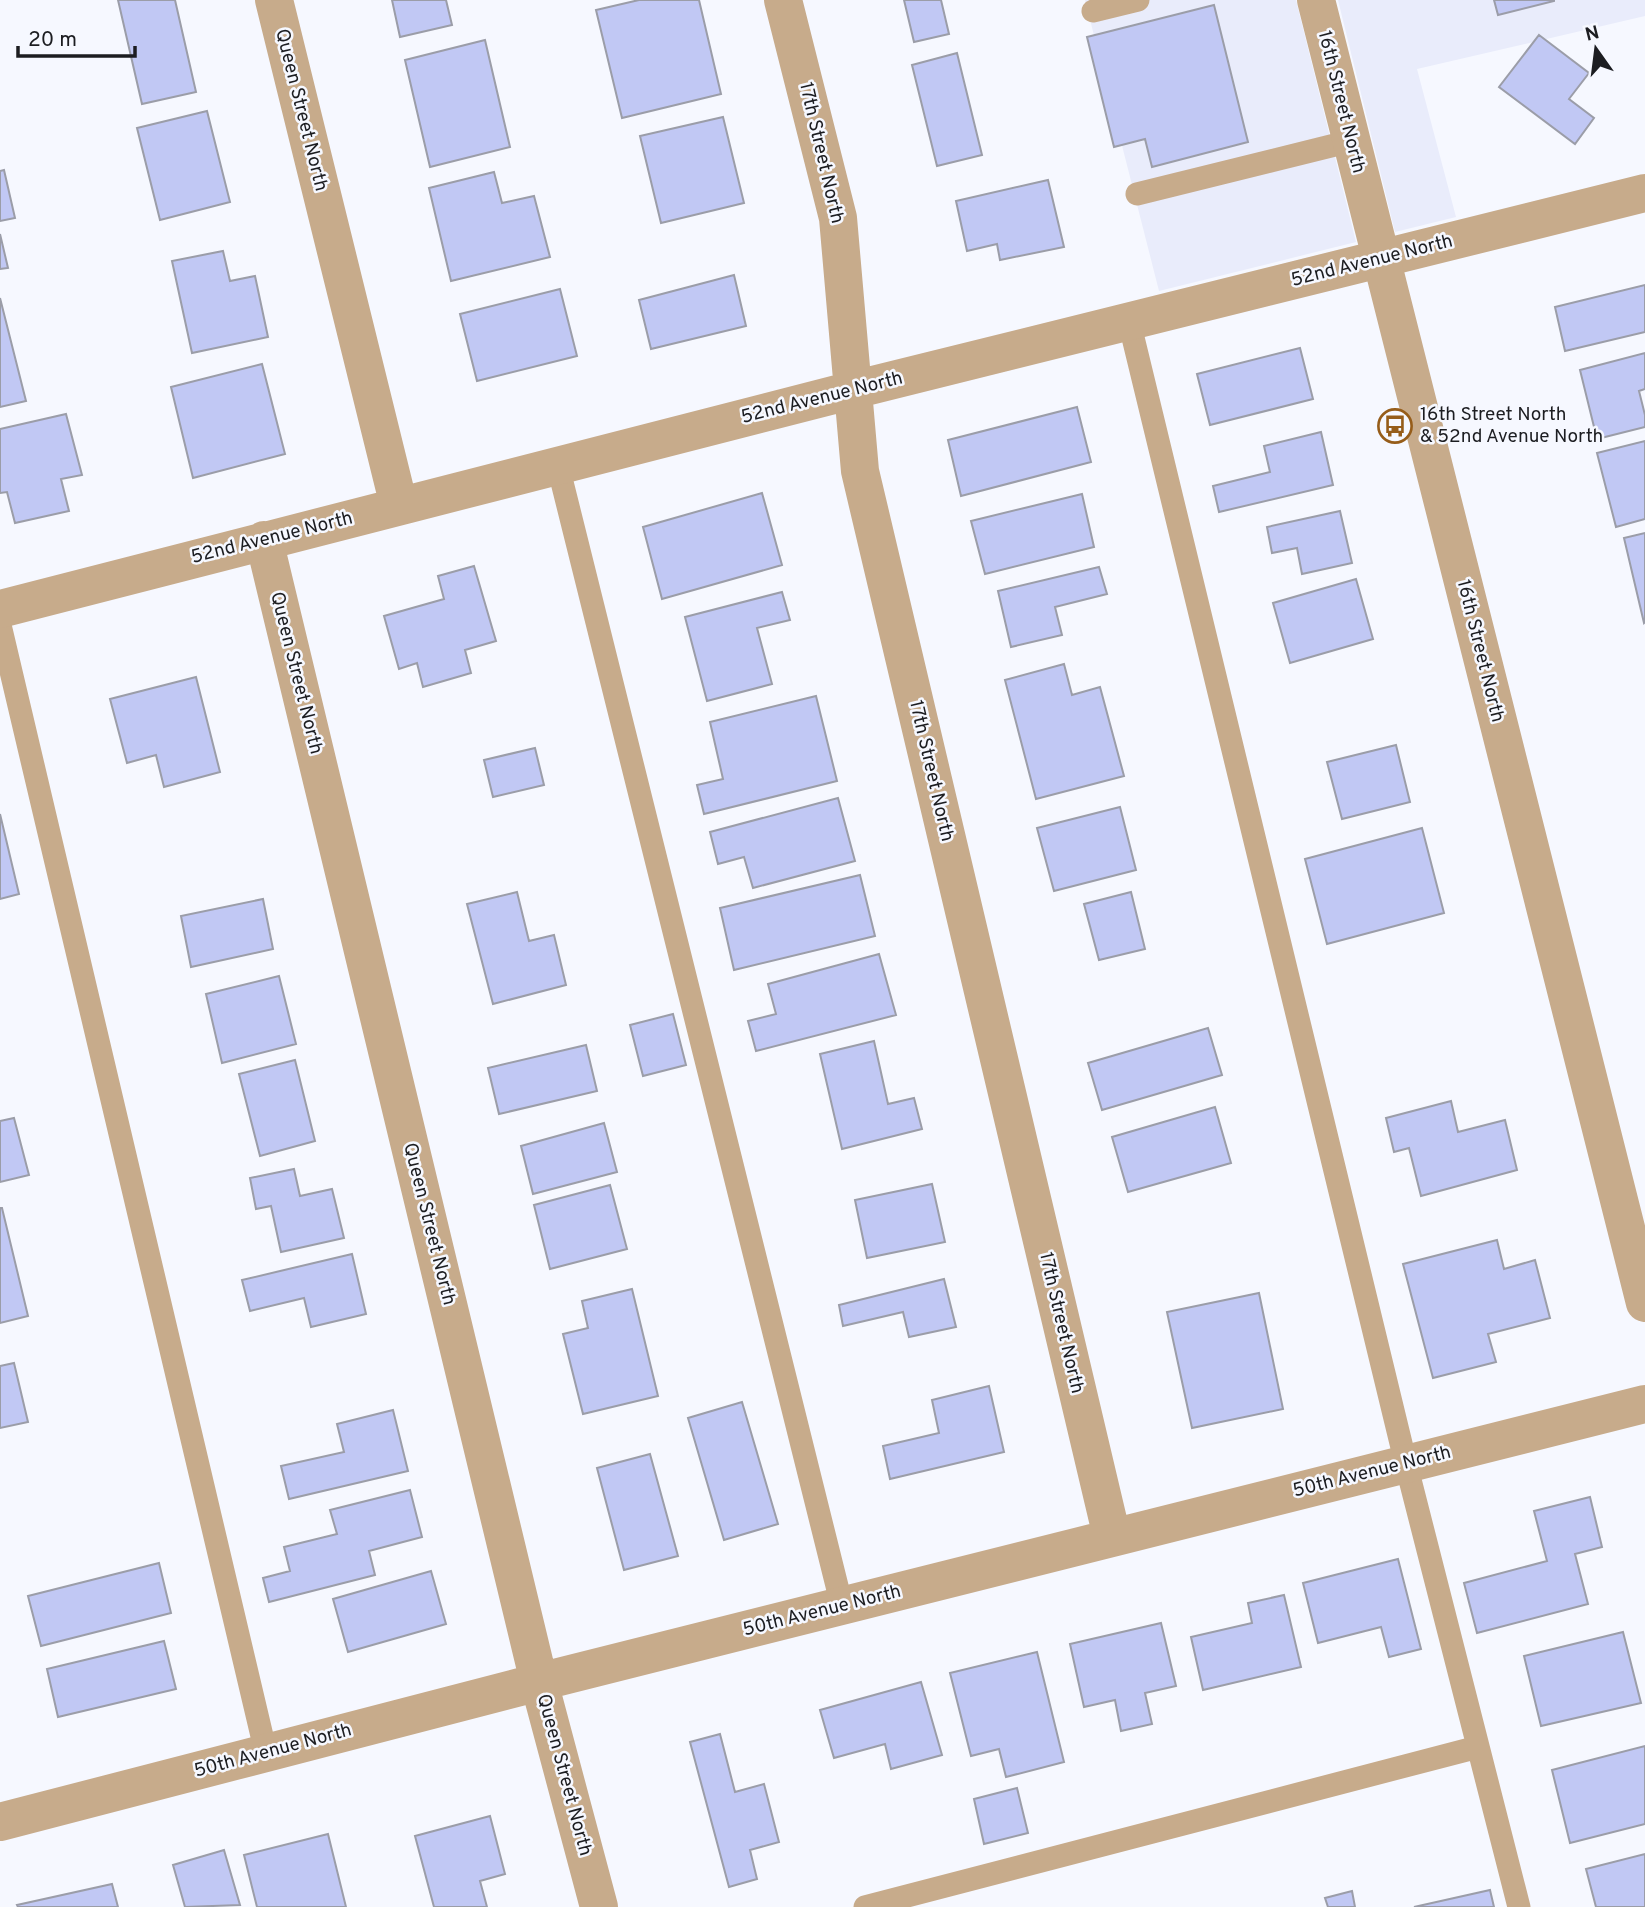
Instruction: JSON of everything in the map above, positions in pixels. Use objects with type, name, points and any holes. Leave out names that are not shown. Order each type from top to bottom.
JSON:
[{"type":"street","name":"Queen Street North","points":[[274,0],[399,506]]},
{"type":"street","name":"17th Street North","points":[[783,0],[838,218],[860,471],[1112,1538]]},
{"type":"street","name":"16th Street North","points":[[1316,0],[1645,1303]]},
{"type":"street","name":"52nd Avenue North","points":[[0,609],[853,390],[1645,193]]},
{"type":"street","name":"Queen Street North","points":[[264,540],[539,1682],[599,1907]]},
{"type":"street","name":"50th Avenue North","points":[[0,1822],[539,1682],[1645,1404]]},
{"type":"lane","points":[[1093,11],[1139,0]]},
{"type":"lane","points":[[1137,194],[1351,141]]},
{"type":"lane","points":[[1129,321],[1406,1464],[1519,1907]]},
{"type":"lane","points":[[558,466],[842,1606]]},
{"type":"lane","points":[[0,625],[265,1753]]},
{"type":"lane","points":[[865,1907],[1478,1747]]},
{"type":"shaded area","points":[[1085,0],[1296,0],[1356,242],[1159,291]]},
{"type":"shaded area","points":[[1338,0],[1645,0],[1645,16],[1417,69],[1456,217],[1395,232]]},
{"type":"building","points":[[118,0],[175,0],[196,92],[142,104]]},
{"type":"building","points":[[392,0],[446,0],[452,25],[400,37]]},
{"type":"building","points":[[639,0],[699,0],[721,94],[622,118],[596,10]]},
{"type":"building","points":[[904,0],[941,0],[949,34],[914,42]]},
{"type":"building","points":[[1494,0],[1554,0],[1554,1],[1498,15]]},
{"type":"building","points":[[1214,5],[1248,142],[1152,167],[1145,139],[1114,147],[1087,37]]},
{"type":"building","points":[[1539,35],[1589,73],[1569,99],[1594,118],[1575,144],[1499,87]]},
{"type":"building","points":[[485,40],[510,147],[430,167],[405,60]]},
{"type":"building","points":[[957,53],[982,155],[937,166],[912,65]]},
{"type":"building","points":[[207,111],[230,202],[160,220],[137,128]]},
{"type":"building","points":[[723,117],[744,203],[661,223],[640,136]]},
{"type":"building","points":[[4,170],[15,218],[0,221],[0,171]]},
{"type":"building","points":[[494,172],[502,203],[534,196],[550,257],[451,281],[429,188]]},
{"type":"building","points":[[1048,180],[1064,247],[1000,260],[997,244],[967,251],[956,201]]},
{"type":"building","points":[[0,234],[8,268],[0,269]]},
{"type":"building","points":[[223,251],[230,281],[255,276],[268,337],[192,353],[172,261]]},
{"type":"building","points":[[734,275],[746,326],[651,349],[639,300]]},
{"type":"building","points":[[1645,285],[1645,332],[1565,351],[1555,307]]},
{"type":"building","points":[[560,289],[577,356],[477,381],[460,314]]},
{"type":"building","points":[[0,298],[26,401],[0,407]]},
{"type":"building","points":[[1300,348],[1313,399],[1210,425],[1197,374]]},
{"type":"building","points":[[1645,353],[1645,389],[1639,391],[1645,427],[1597,439],[1580,370]]},
{"type":"building","points":[[262,364],[285,454],[193,478],[171,387]]},
{"type":"building","points":[[1077,407],[1091,462],[961,496],[948,440]]},
{"type":"building","points":[[66,414],[82,475],[61,479],[69,511],[15,523],[7,492],[0,493],[0,429]]},
{"type":"building","points":[[1321,432],[1333,485],[1219,512],[1213,486],[1270,472],[1264,446]]},
{"type":"building","points":[[1645,441],[1645,519],[1616,527],[1597,453]]},
{"type":"building","points":[[762,493],[782,565],[662,599],[643,527]]},
{"type":"building","points":[[1082,494],[1094,547],[985,574],[971,521]]},
{"type":"building","points":[[1340,511],[1352,563],[1302,574],[1297,548],[1272,553],[1267,527]]},
{"type":"building","points":[[1645,533],[1645,622],[1644,623],[1624,538]]},
{"type":"building","points":[[474,566],[496,641],[465,650],[471,673],[423,687],[417,663],[399,669],[384,616],[444,599],[438,576]]},
{"type":"building","points":[[1099,567],[1107,594],[1055,607],[1062,635],[1011,647],[998,591]]},
{"type":"building","points":[[1356,579],[1373,639],[1290,663],[1273,603]]},
{"type":"building","points":[[782,592],[790,620],[757,628],[772,684],[707,701],[685,617]]},
{"type":"building","points":[[1064,664],[1072,695],[1100,687],[1124,776],[1036,799],[1005,680]]},
{"type":"building","points":[[196,677],[220,772],[164,787],[156,755],[127,763],[110,699]]},
{"type":"building","points":[[816,696],[837,781],[704,814],[697,785],[723,779],[710,722]]},
{"type":"building","points":[[1396,745],[1410,802],[1342,819],[1327,762]]},
{"type":"building","points":[[535,748],[544,785],[493,797],[484,760]]},
{"type":"building","points":[[838,798],[855,861],[753,888],[744,857],[718,864],[710,832]]},
{"type":"building","points":[[1120,807],[1136,870],[1054,891],[1037,828]]},
{"type":"building","points":[[0,814],[19,894],[0,899]]},
{"type":"building","points":[[1422,828],[1444,913],[1327,944],[1305,859]]},
{"type":"building","points":[[860,875],[875,936],[734,970],[720,908]]},
{"type":"building","points":[[517,892],[529,941],[554,935],[566,985],[493,1004],[467,904]]},
{"type":"building","points":[[1131,892],[1145,949],[1099,960],[1084,904]]},
{"type":"building","points":[[263,899],[273,949],[191,967],[181,916]]},
{"type":"building","points":[[879,954],[896,1015],[756,1051],[748,1021],[776,1014],[768,984]]},
{"type":"building","points":[[279,976],[296,1044],[222,1063],[206,994]]},
{"type":"building","points":[[673,1014],[686,1065],[643,1076],[630,1025]]},
{"type":"building","points":[[1208,1028],[1222,1075],[1102,1110],[1088,1063]]},
{"type":"building","points":[[874,1041],[888,1104],[914,1098],[922,1129],[842,1149],[820,1054]]},
{"type":"building","points":[[586,1045],[597,1091],[499,1114],[488,1068]]},
{"type":"building","points":[[295,1060],[315,1141],[260,1156],[239,1074]]},
{"type":"building","points":[[1451,1101],[1458,1132],[1505,1120],[1517,1170],[1421,1196],[1409,1148],[1394,1152],[1386,1118]]},
{"type":"building","points":[[1215,1107],[1231,1163],[1128,1192],[1112,1137]]},
{"type":"building","points":[[14,1118],[29,1175],[0,1182],[0,1121]]},
{"type":"building","points":[[604,1123],[617,1172],[533,1194],[521,1146]]},
{"type":"building","points":[[294,1169],[300,1196],[332,1189],[344,1238],[281,1252],[271,1206],[256,1209],[250,1178]]},
{"type":"building","points":[[932,1184],[945,1242],[867,1258],[855,1200]]},
{"type":"building","points":[[610,1185],[627,1249],[550,1269],[534,1205]]},
{"type":"building","points":[[0,1208],[28,1316],[0,1323]]},
{"type":"building","points":[[1497,1240],[1504,1269],[1535,1260],[1550,1318],[1488,1334],[1496,1362],[1433,1378],[1403,1264]]},
{"type":"building","points":[[352,1254],[366,1314],[311,1327],[304,1298],[250,1311],[242,1280]]},
{"type":"building","points":[[944,1279],[956,1327],[909,1337],[903,1312],[843,1326],[839,1305]]},
{"type":"building","points":[[632,1289],[658,1396],[583,1414],[563,1334],[588,1328],[582,1301]]},
{"type":"building","points":[[1259,1293],[1283,1409],[1192,1428],[1167,1312]]},
{"type":"building","points":[[14,1363],[28,1422],[0,1428],[0,1366]]},
{"type":"building","points":[[989,1386],[1004,1452],[890,1479],[883,1446],[939,1433],[932,1400]]},
{"type":"building","points":[[742,1402],[778,1524],[724,1540],[688,1418]]},
{"type":"building","points":[[393,1410],[408,1471],[289,1499],[281,1466],[344,1452],[337,1424]]},
{"type":"building","points":[[650,1454],[678,1556],[624,1570],[597,1468]]},
{"type":"building","points":[[410,1490],[422,1537],[369,1551],[375,1575],[269,1602],[263,1578],[290,1571],[284,1547],[337,1534],[330,1510]]},
{"type":"building","points":[[1590,1497],[1602,1547],[1575,1554],[1588,1604],[1477,1633],[1464,1583],[1547,1561],[1534,1511]]},
{"type":"building","points":[[1398,1559],[1421,1649],[1389,1657],[1381,1627],[1318,1643],[1303,1583]]},
{"type":"building","points":[[159,1563],[171,1613],[41,1646],[28,1596]]},
{"type":"building","points":[[431,1571],[446,1624],[348,1652],[333,1599]]},
{"type":"building","points":[[1284,1595],[1301,1667],[1203,1690],[1191,1637],[1252,1623],[1248,1603]]},
{"type":"building","points":[[1161,1623],[1176,1686],[1145,1693],[1152,1724],[1121,1731],[1115,1700],[1084,1707],[1070,1644]]},
{"type":"building","points":[[1623,1632],[1641,1703],[1541,1726],[1524,1656]]},
{"type":"building","points":[[164,1641],[176,1689],[58,1717],[47,1669]]},
{"type":"building","points":[[1037,1652],[1064,1762],[1006,1777],[999,1749],[971,1756],[950,1673]]},
{"type":"building","points":[[921,1682],[942,1755],[891,1769],[885,1744],[834,1758],[820,1710]]},
{"type":"building","points":[[720,1734],[735,1792],[764,1784],[779,1842],[750,1850],[757,1879],[729,1887],[690,1742]]},
{"type":"building","points":[[1645,1746],[1645,1824],[1570,1843],[1552,1770]]},
{"type":"building","points":[[1017,1788],[1028,1833],[984,1844],[974,1799]]},
{"type":"building","points":[[490,1816],[505,1874],[480,1881],[487,1907],[434,1907],[415,1836]]},
{"type":"building","points":[[328,1834],[346,1907],[257,1907],[244,1855]]},
{"type":"building","points":[[224,1850],[240,1905],[185,1907],[173,1865]]},
{"type":"building","points":[[1645,1854],[1645,1907],[1596,1907],[1586,1869]]},
{"type":"building","points":[[112,1884],[118,1907],[17,1905]]},
{"type":"building","points":[[1490,1890],[1494,1907],[1414,1907]]},
{"type":"building","points":[[1352,1891],[1355,1907],[1328,1907],[1325,1898]]},
{"type":"place","name":"16th Street North & 52nd Avenue North","points":[[1395,426]]}]
